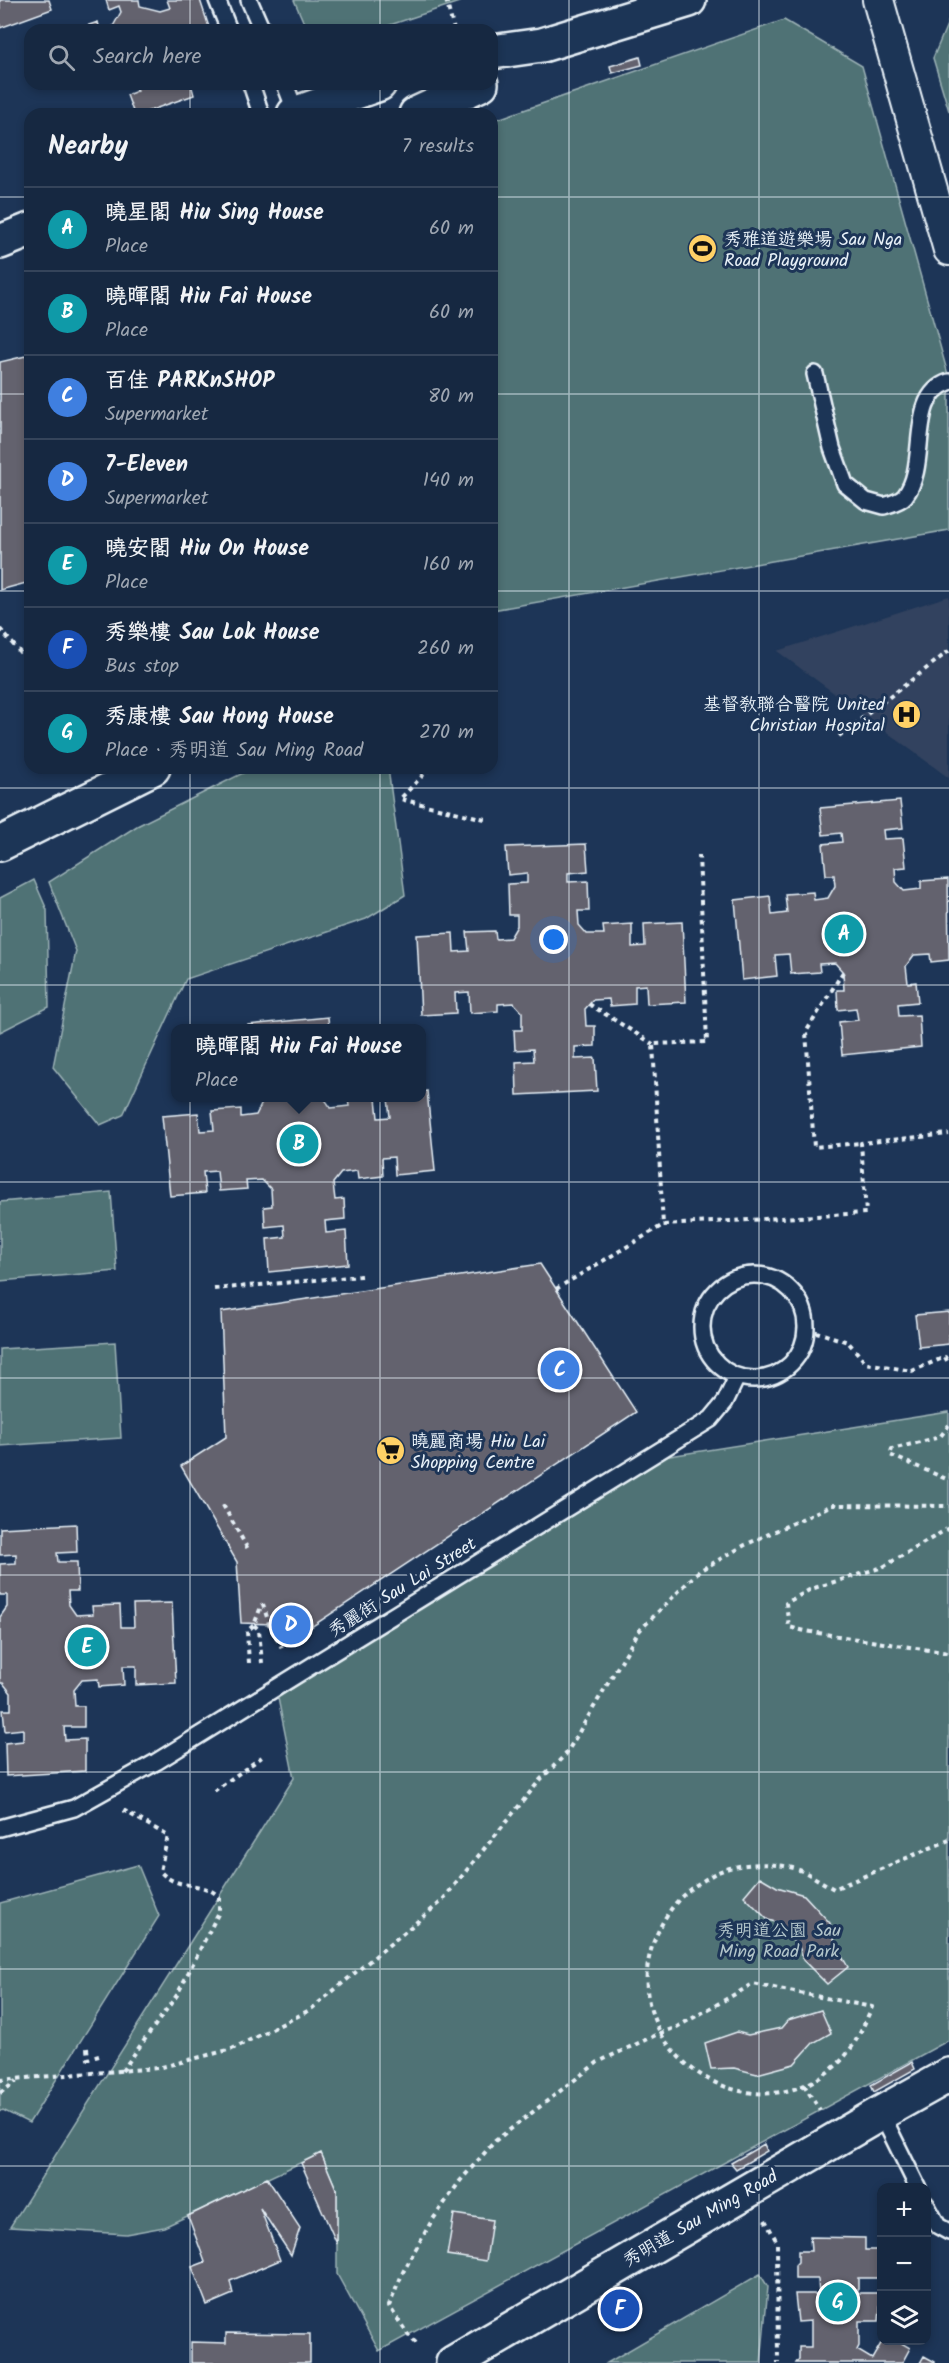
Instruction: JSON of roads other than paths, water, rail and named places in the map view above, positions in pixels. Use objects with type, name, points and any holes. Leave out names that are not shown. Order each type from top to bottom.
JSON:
[{"type":"main road","points":[[498,50],[542,45],[689,0]]},
{"type":"main road","points":[[498,73],[542,45]]},
{"type":"main road","points":[[312,108],[362,90]]},
{"type":"main road","points":[[429,108],[468,90]]},
{"type":"main road","points":[[0,242],[24,232]]},
{"type":"main road","points":[[0,843],[141,774]]},
{"type":"main road","name":"秀明道 Sau Ming Road","points":[[453,2363],[949,2075]]},
{"type":"street","points":[[878,0],[949,250]]},
{"type":"lane","points":[[217,0],[227,24]]},
{"type":"lane","points":[[249,0],[259,24]]},
{"type":"lane","points":[[253,90],[259,108]]},
{"type":"lane","points":[[287,90],[293,108]]},
{"type":"lane","points":[[815,374],[832,448],[844,484],[866,501],[884,506],[904,498],[914,479],[924,408],[939,385],[949,382]]},
{"type":"lane","points":[[749,1274],[767,1275],[784,1283],[797,1296],[805,1312],[807,1329],[804,1344],[796,1359],[784,1370],[769,1377],[753,1379],[737,1377],[722,1369],[711,1357],[703,1341],[701,1322],[706,1305],[716,1289],[731,1279],[749,1274]]},
{"type":"lane","name":"秀麗街 Sau Lai Street","points":[[0,1828],[74,1808],[156,1762],[711,1419],[725,1402],[737,1377]]},
{"type":"lane","points":[[881,2113],[916,2183]]},
{"type":"lane","points":[[931,2212],[938,2226],[949,2232]]},
{"type":"place","name":"秀雅道遊樂場 Sau Nga Road Playground","points":[[703,249]]},
{"type":"place","name":"基督教聯合醫院 United Christian Hospital","points":[[906,714]]},
{"type":"place","name":"曉星閣 Hiu Sing House","points":[[844,934]]},
{"type":"place","name":"曉暉閣 Hiu Fai House","points":[[299,1144]]},
{"type":"place","name":"百佳 PARKnSHOP","points":[[560,1370]]},
{"type":"place","name":"曉麗商場 Hiu Lai Shopping Centre","points":[[390,1451]]},
{"type":"place","name":"7-Eleven","points":[[291,1625]]},
{"type":"place","name":"曉安閣 Hiu On House","points":[[87,1647]]},
{"type":"place","name":"秀康樓 Sau Hong House","points":[[838,2302]]},
{"type":"place","name":"秀樂樓 Sau Lok House","points":[[620,2309]]},
{"type":"park label","name":"秀明道公園 Sau Ming Road Park","points":[[779,1940]]}]
